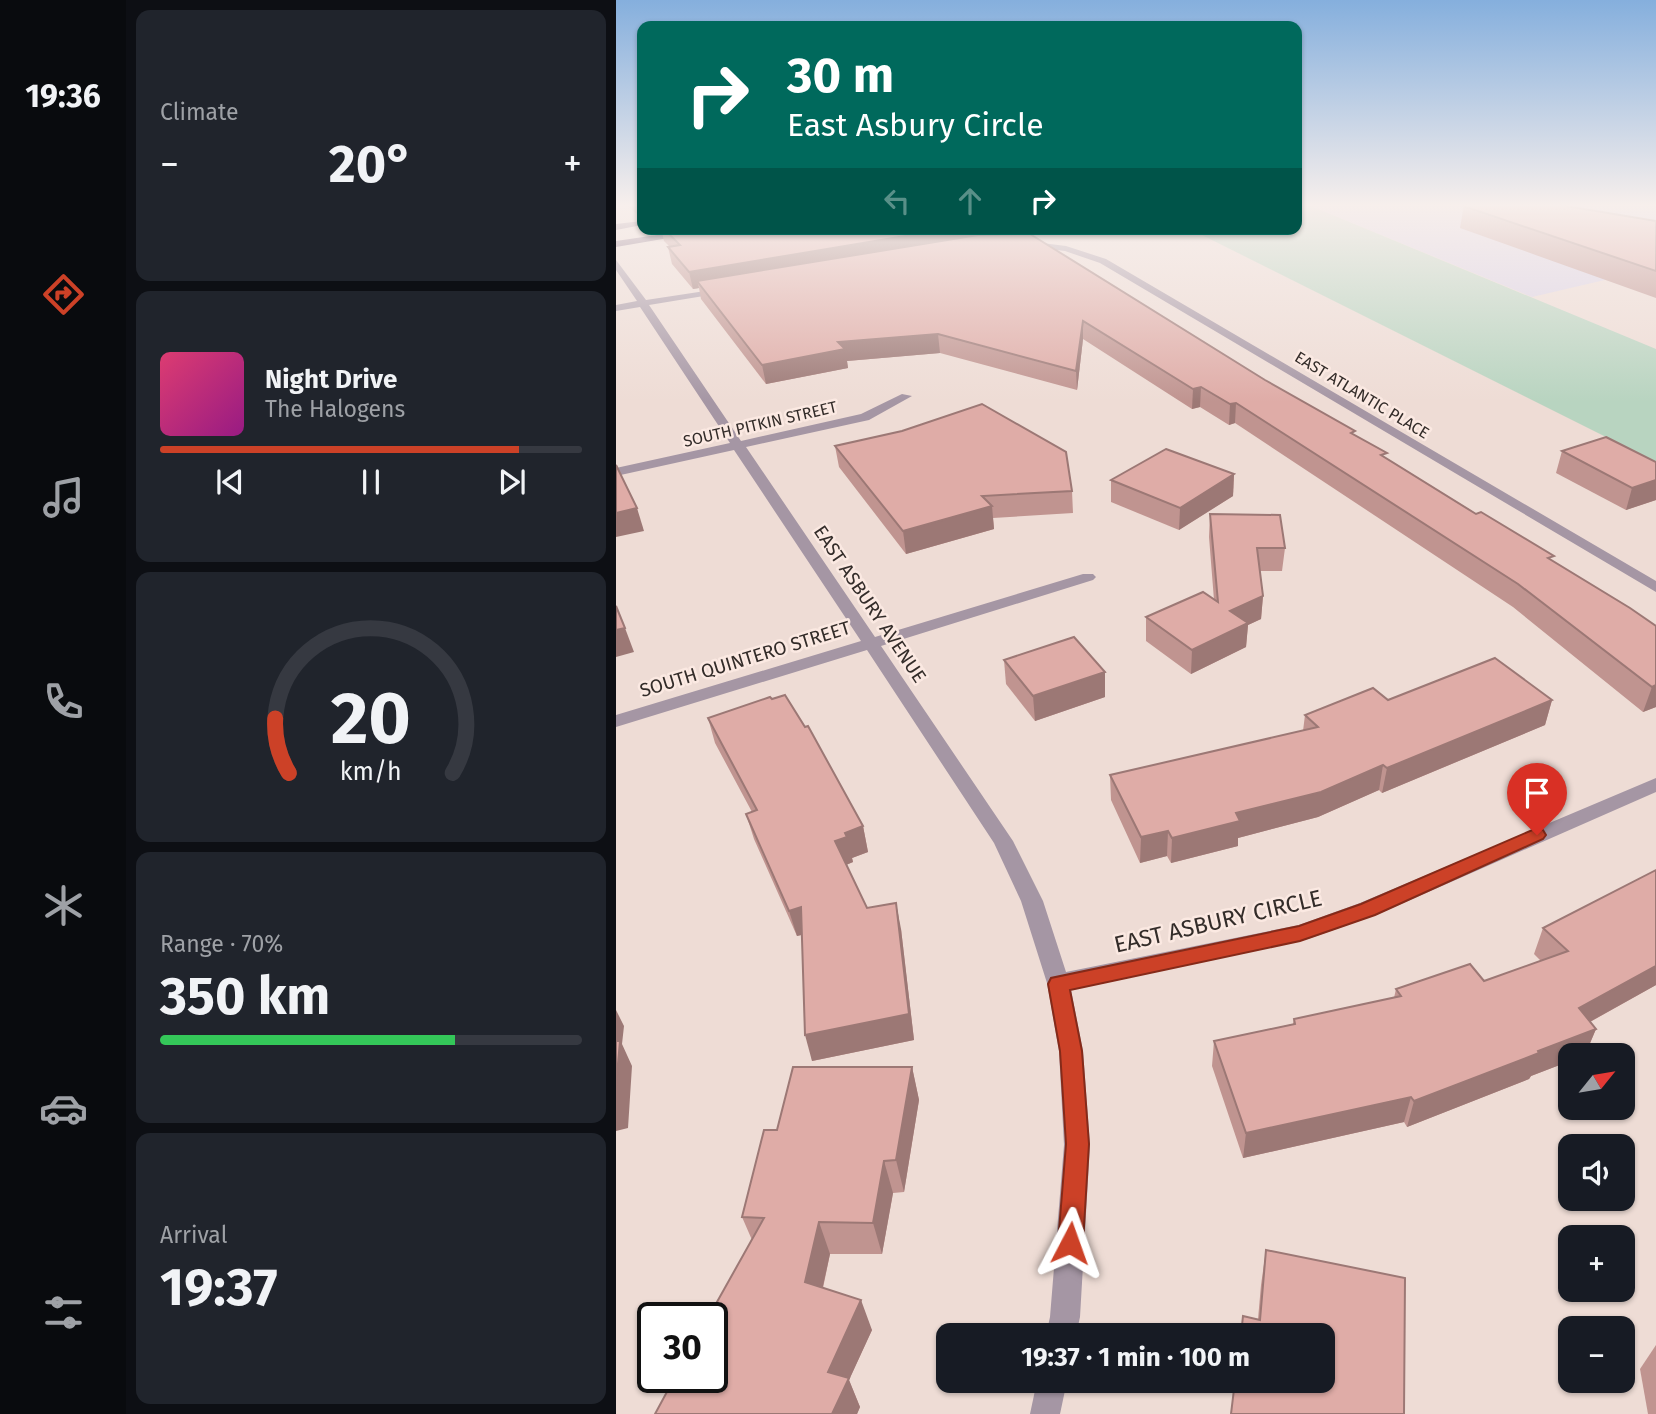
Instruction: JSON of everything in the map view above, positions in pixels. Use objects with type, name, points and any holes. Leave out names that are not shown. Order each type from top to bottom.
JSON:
[{"type":"street","name":"EAST ASBURY AVENUE","points":[[621,270],[1003,841],[1032,901],[1058,984],[1071,1051],[1077,1144],[1064,1323]]},
{"type":"street","name":"EAST ATLANTIC PLACE","points":[[1118,270],[1656,587]]},
{"type":"street","points":[[616,308],[736,287]]},
{"type":"street","name":"SOUTH PITKIN STREET","points":[[616,472],[865,417],[906,396]]},
{"type":"street","name":"SOUTH QUINTERO STREET","points":[[616,721],[1088,577]]},
{"type":"street","name":"EAST ASBURY CIRCLE","points":[[1058,984],[1300,933],[1368,909],[1656,785]]},
{"type":"street","points":[[1045,1414],[1049,1393]]},
{"type":"shaded area","points":[[1466,270],[1648,270],[1532,297]]},
{"type":"green space","points":[[1272,270],[1465,270],[1656,349],[1656,462]]},
{"type":"building","points":[[764,270],[1088,270],[1265,380],[1355,431],[1351,433],[1387,453],[1381,455],[1476,514],[1481,512],[1554,556],[1548,558],[1656,626],[1656,685],[1652,687],[1518,584],[1236,403],[1230,404],[1201,387],[1193,389],[1083,321],[1076,371],[938,334],[838,342],[845,349],[762,365],[697,281]]},
{"type":"building","points":[[982,404],[1066,452],[1072,491],[982,496],[992,506],[903,531],[835,446],[902,431]]},
{"type":"building","points":[[1606,437],[1656,462],[1656,480],[1632,488],[1562,451]]},
{"type":"building","points":[[1166,449],[1234,474],[1180,508],[1111,480]]},
{"type":"building","points":[[616,465],[637,508],[616,513]]},
{"type":"building","points":[[1210,514],[1280,515],[1285,548],[1257,548],[1263,596],[1230,611],[1248,623],[1192,650],[1146,617],[1203,592],[1218,602]]},
{"type":"building","points":[[616,606],[625,628],[616,630]]},
{"type":"building","points":[[1074,637],[1105,672],[1033,696],[1004,660]]},
{"type":"building","points":[[1495,658],[1552,700],[1387,768],[1383,765],[1321,792],[1236,813],[1240,821],[1172,838],[1168,831],[1141,837],[1110,775],[1318,727],[1305,715],[1373,688],[1388,700]]},
{"type":"building","points":[[785,695],[805,727],[808,726],[863,826],[845,833],[847,837],[835,841],[867,908],[896,903],[909,1014],[805,1035],[801,907],[789,911],[746,814],[757,810],[708,718],[770,697],[772,699]]},
{"type":"building","points":[[1656,870],[1656,966],[1579,1008],[1596,1029],[1414,1101],[1411,1097],[1246,1133],[1214,1041],[1295,1024],[1294,1019],[1401,996],[1396,989],[1470,964],[1484,981],[1568,951],[1543,928]]},
{"type":"building","points":[[616,1041],[620,1041],[616,1086]]},
{"type":"building","points":[[793,1067],[912,1067],[896,1160],[884,1161],[873,1223],[819,1222],[805,1282],[861,1300],[828,1372],[849,1378],[832,1414],[655,1414],[666,1393],[728,1393],[728,1302],[717,1302],[764,1218],[742,1217],[764,1130],[777,1130]]},
{"type":"building","points":[[1266,1250],[1405,1278],[1404,1414],[1231,1414],[1234,1393],[1335,1393],[1335,1323],[1242,1323],[1243,1316],[1260,1320]]},
{"type":"route","points":[[1070,1243],[1077,1144],[1071,1051],[1058,984],[1300,933],[1368,909],[1537,835]]}]
